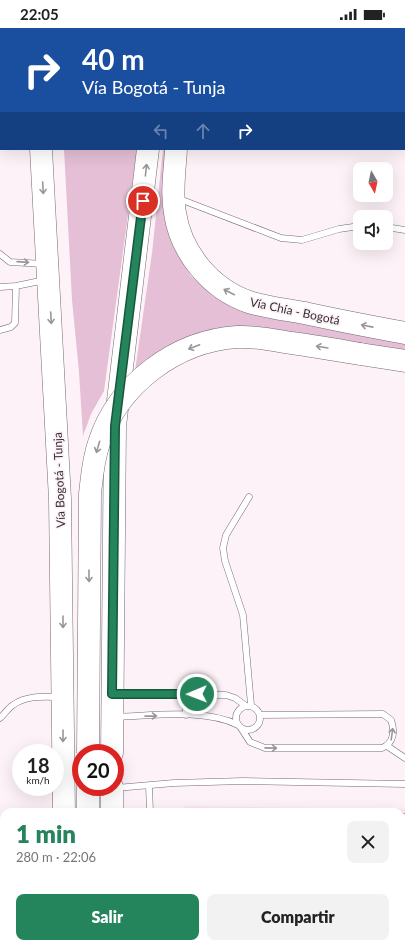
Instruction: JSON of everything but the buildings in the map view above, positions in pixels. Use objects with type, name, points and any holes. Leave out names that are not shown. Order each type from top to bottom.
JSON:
[{"type":"highway","name":"Vía Bogotá - Tunja","points":[[41,150],[61,506],[64,808]]},
{"type":"highway","points":[[112,744],[115,426],[148,150]]},
{"type":"highway","name":"Vía Chía - Bogotá","points":[[176,150],[173,197],[175,214],[185,246],[194,261],[224,290],[249,302],[405,333]]},
{"type":"highway","points":[[88,744],[90,494],[92,468],[99,442],[111,416],[133,386],[150,370],[179,353],[204,343],[237,337],[260,337],[405,361]]},
{"type":"highway","points":[[88,796],[88,808]]},
{"type":"highway","points":[[112,796],[112,808]]},
{"type":"lane","points":[[173,197],[281,238],[302,240],[339,229],[353,227]]},
{"type":"lane","points":[[393,228],[405,230]]},
{"type":"lane","points":[[0,254],[10,262],[48,272]]},
{"type":"lane","points":[[0,287],[16,286],[48,272]]},
{"type":"lane","points":[[0,330],[11,327],[15,323],[16,286]]},
{"type":"lane","points":[[248,706],[243,615],[224,561],[223,548],[226,535],[249,497]]},
{"type":"lane","points":[[112,694],[226,695],[235,698],[248,706],[255,707],[261,720],[255,728],[251,730],[222,718],[186,715],[112,717]]},
{"type":"lane","points":[[186,694],[186,715]]},
{"type":"lane","points":[[0,718],[12,705],[21,700],[36,697],[63,697]]},
{"type":"lane","points":[[248,706],[238,711],[236,720],[250,742],[260,748],[382,748],[387,746],[393,736],[393,726],[391,720],[383,714],[260,715]]},
{"type":"lane","points":[[387,746],[405,758]]},
{"type":"lane","points":[[124,787],[174,783],[243,781],[405,784]]},
{"type":"lane","points":[[149,786],[150,808]]},
{"type":"shaded area","points":[[64,150],[137,150],[104,391],[91,414],[83,436],[72,300]]},
{"type":"shaded area","points":[[163,150],[165,150],[164,217],[174,248],[191,276],[214,297],[245,311],[405,344],[405,355],[262,332],[135,371],[152,253]]},
{"type":"shaded area","points":[[184,806],[331,808],[184,808]]},
{"type":"route","points":[[143,201],[115,426],[112,694],[197,694]]}]
